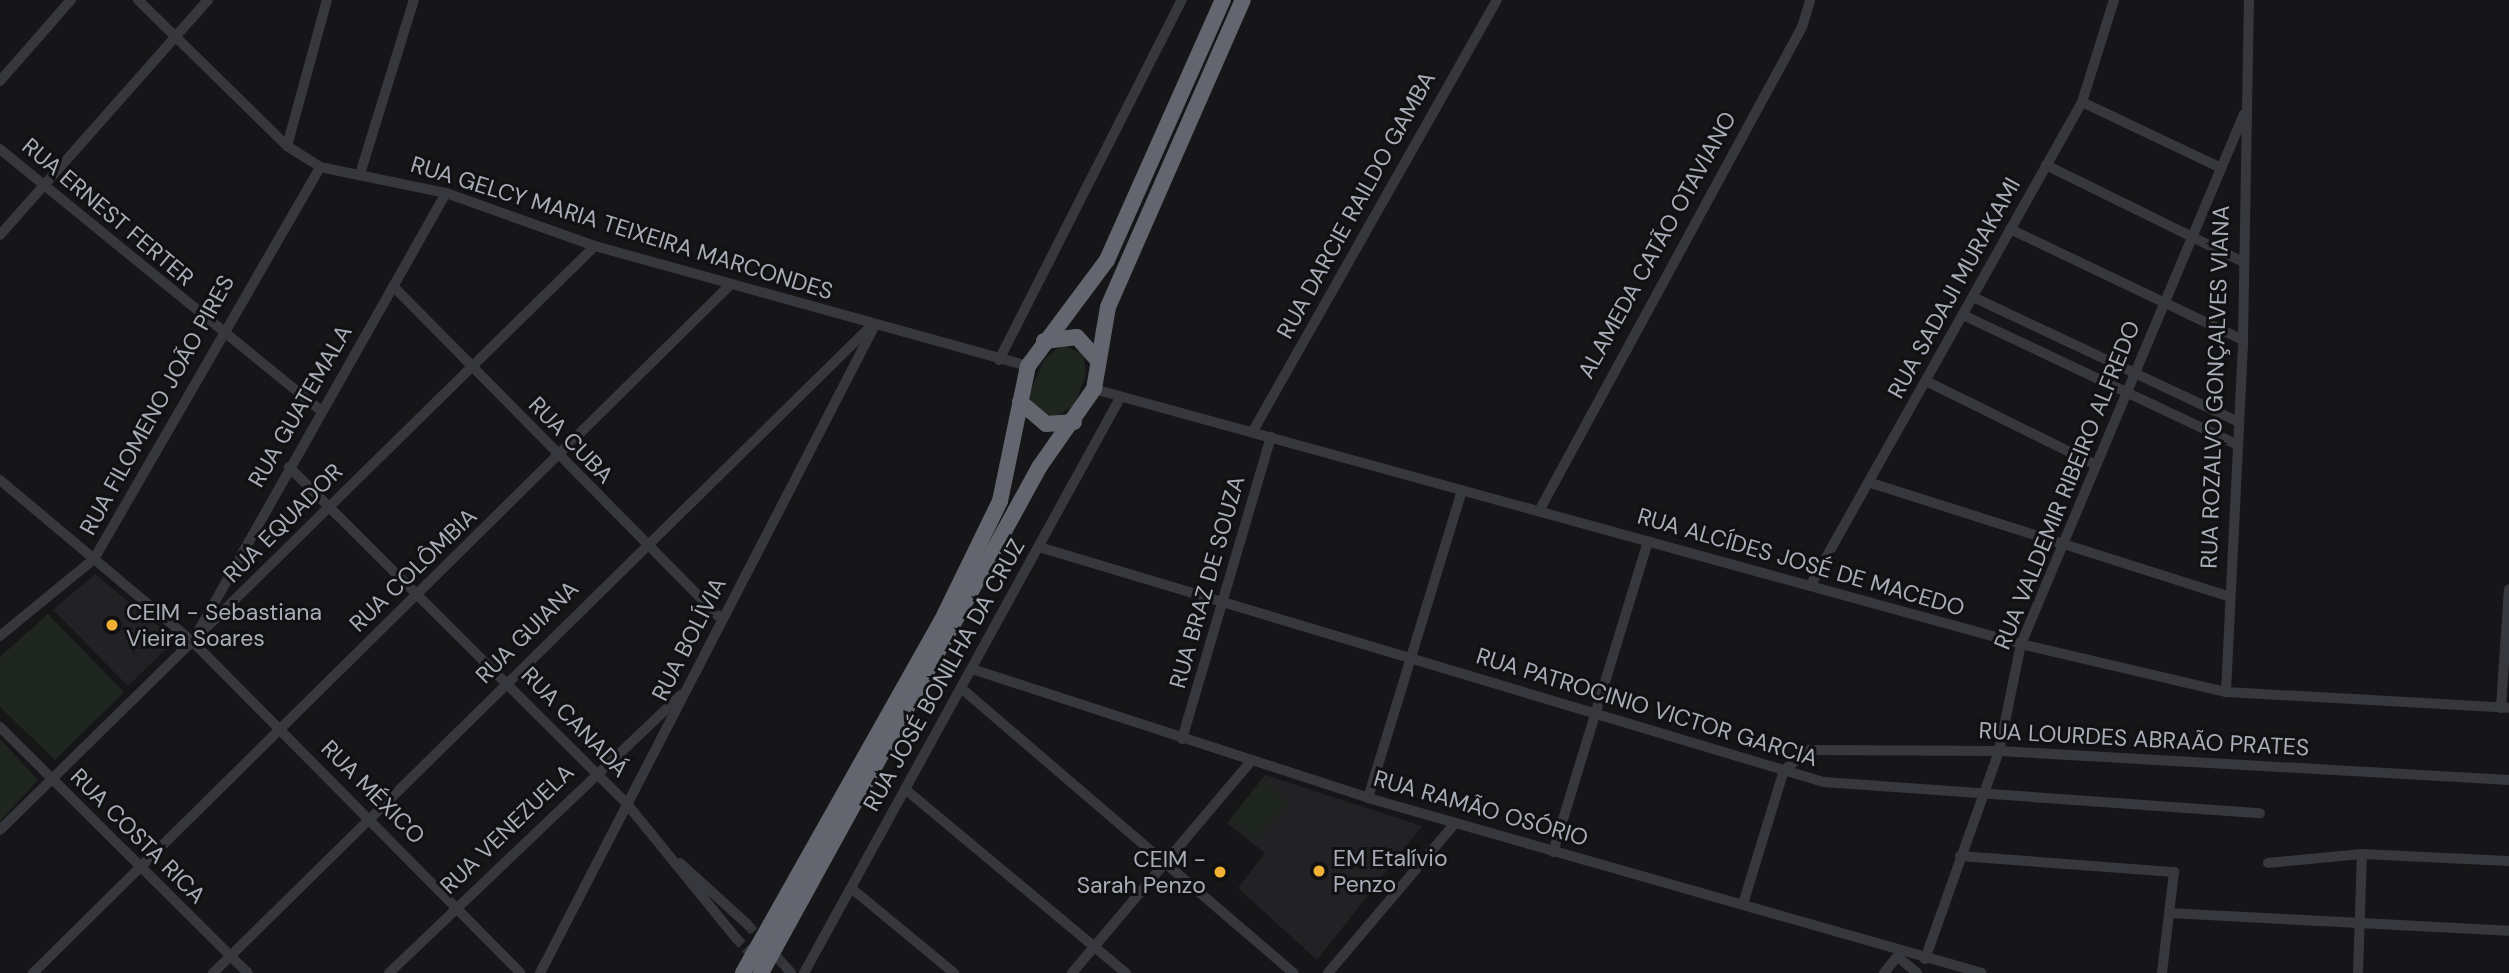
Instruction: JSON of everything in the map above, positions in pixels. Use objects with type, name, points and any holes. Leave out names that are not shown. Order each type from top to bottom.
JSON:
[{"type":"highway","points":[[743,973],[942,620],[994,513],[1014,458],[1020,402],[1028,366],[1043,341],[1107,260],[1223,0]]},
{"type":"highway","points":[[761,973],[1040,466],[1074,422],[1094,389],[1097,359],[1128,258],[1243,0]]},
{"type":"highway","points":[[1043,341],[1077,337],[1097,359]]},
{"type":"highway","points":[[1020,402],[1046,424],[1074,422]]},
{"type":"street","points":[[0,81],[71,0]]},
{"type":"street","name":"RUA GELCY MARIA TEIXEIRA MARCONDES","points":[[138,0],[287,146],[320,167],[446,192],[595,246],[1028,366]]},
{"type":"street","points":[[0,235],[208,0]]},
{"type":"street","points":[[287,146],[327,0]]},
{"type":"street","points":[[360,174],[414,0]]},
{"type":"street","points":[[999,360],[1182,0]]},
{"type":"street","name":"RUA DARCIE RAILDO GAMBA","points":[[1253,431],[1497,0]]},
{"type":"street","name":"ALAMEDA CATÃO OTAVIANO","points":[[1539,511],[1802,27],[1810,0]]},
{"type":"street","name":"RUA SADAJI MURAKAMI","points":[[1810,586],[1871,483],[2082,102],[2114,0]]},
{"type":"street","name":"RUA ROZALVO GONÇALVES VIANA","points":[[2225,692],[2243,340],[2244,114],[2249,0]]},
{"type":"street","points":[[2082,102],[2221,168]]},
{"type":"street","name":"RUA VALDEMIR RIBEIRO ALFREDO","points":[[1925,959],[1959,856],[1986,793],[1999,751],[2021,644],[2244,114]]},
{"type":"street","name":"RUA ERNEST FERTER","points":[[0,149],[220,332],[321,411]]},
{"type":"street","points":[[2046,165],[2243,262]]},
{"type":"street","name":"RUA FILOMENO JOÃO PIRES","points":[[4,632],[94,559],[220,332],[320,167]]},
{"type":"street","name":"RUA GUATEMALA","points":[[193,642],[446,192]]},
{"type":"street","points":[[2010,229],[2243,340]]},
{"type":"street","name":"RUA EQUADOR","points":[[0,830],[595,246]]},
{"type":"street","name":"RUA COLÔMBIA","points":[[33,973],[137,867],[559,459],[731,284]]},
{"type":"street","name":"RUA CUBA","points":[[393,286],[559,459],[722,620]]},
{"type":"street","points":[[1973,297],[2237,421]]},
{"type":"street","points":[[1963,315],[2126,395],[2236,444]]},
{"type":"street","name":"RUA GUIANA","points":[[213,973],[507,681],[874,324]]},
{"type":"street","name":"RUA BOLÍVIA","points":[[540,973],[874,324]]},
{"type":"street","points":[[1926,381],[2096,465]]},
{"type":"street","name":"RUA ALCÍDES JOSÉ DE MACEDO","points":[[1094,389],[2021,644],[2225,692],[2505,708]]},
{"type":"street","name":"RUA JOSÉ BONILHA DA CRUZ","points":[[804,973],[1120,398]]},
{"type":"street","name":"RUA BRAZ DE SOUZA","points":[[1182,739],[1224,604],[1271,437]]},
{"type":"street","name":"RUA CANADÁ","points":[[289,467],[507,681],[627,804],[678,862]]},
{"type":"street","name":"RUA MÉXICO","points":[[0,480],[193,642],[370,818],[520,973]]},
{"type":"street","points":[[1871,483],[2228,596]]},
{"type":"street","points":[[1368,798],[1462,490]]},
{"type":"street","points":[[1553,852],[1599,713],[1648,541]]},
{"type":"street","name":"RUA PATROCINIO VICTOR GARCIA","points":[[1039,547],[1824,782],[2260,813]]},
{"type":"street","points":[[2505,708],[2509,589]]},
{"type":"street","points":[[0,620],[4,632]]},
{"type":"street","name":"RUA RAMÃO OSÓRIO","points":[[972,668],[1368,798],[1744,904],[1900,954],[1982,973]]},
{"type":"street","points":[[961,688],[1163,865],[1293,973]]},
{"type":"street","name":"RUA VENEZUELA","points":[[389,973],[594,773],[686,690]]},
{"type":"street","name":"RUA COSTA RICA","points":[[0,727],[137,867],[248,973]]},
{"type":"street","name":"RUA LOURDES ABRAÃO PRATES","points":[[1784,771],[1810,750],[1999,751],[2509,780]]},
{"type":"street","points":[[1072,973],[1251,761]]},
{"type":"street","points":[[1744,904],[1784,771]]},
{"type":"street","points":[[905,789],[1126,973]]},
{"type":"street","points":[[1328,973],[1455,823]]},
{"type":"street","points":[[2268,863],[2362,854],[2509,861]]},
{"type":"street","points":[[2358,973],[2362,854]]},
{"type":"street","points":[[1959,856],[2174,872],[2162,973]]},
{"type":"street","points":[[678,862],[747,924]]},
{"type":"street","points":[[678,862],[735,937]]},
{"type":"street","points":[[851,888],[954,973]]},
{"type":"street","points":[[2169,913],[2509,930]]},
{"type":"street","points":[[1884,973],[1900,954],[1917,973]]},
{"type":"shaded area","points":[[1061,345],[1083,354],[1086,374],[1074,405],[1049,421],[1031,407],[1030,392],[1044,360]]},
{"type":"shaded area","name":"CEIM - Sebastiana Vieira Soares","points":[[95,574],[175,640],[128,686],[53,610]]},
{"type":"shaded area","points":[[48,614],[124,692],[55,760],[0,707],[0,657]]},
{"type":"shaded area","points":[[0,739],[38,780],[0,821]]},
{"type":"shaded area","name":"EM Etalívio Penzo","points":[[1265,775],[1422,826],[1317,960],[1238,888],[1265,853],[1227,823]]},
{"type":"shaded area","points":[[1262,780],[1288,803],[1256,840],[1231,818]]},
{"type":"tunnel","points":[[747,924],[786,967]]},
{"type":"tunnel","points":[[735,937],[755,958]]},
{"type":"place","name":"CEIM - Sebastiana Vieira Soares","points":[[112,625]]},
{"type":"place","name":"EM Etalívio Penzo","points":[[1319,871]]},
{"type":"place","name":"CEIM - Sarah Penzo","points":[[1220,872]]}]
